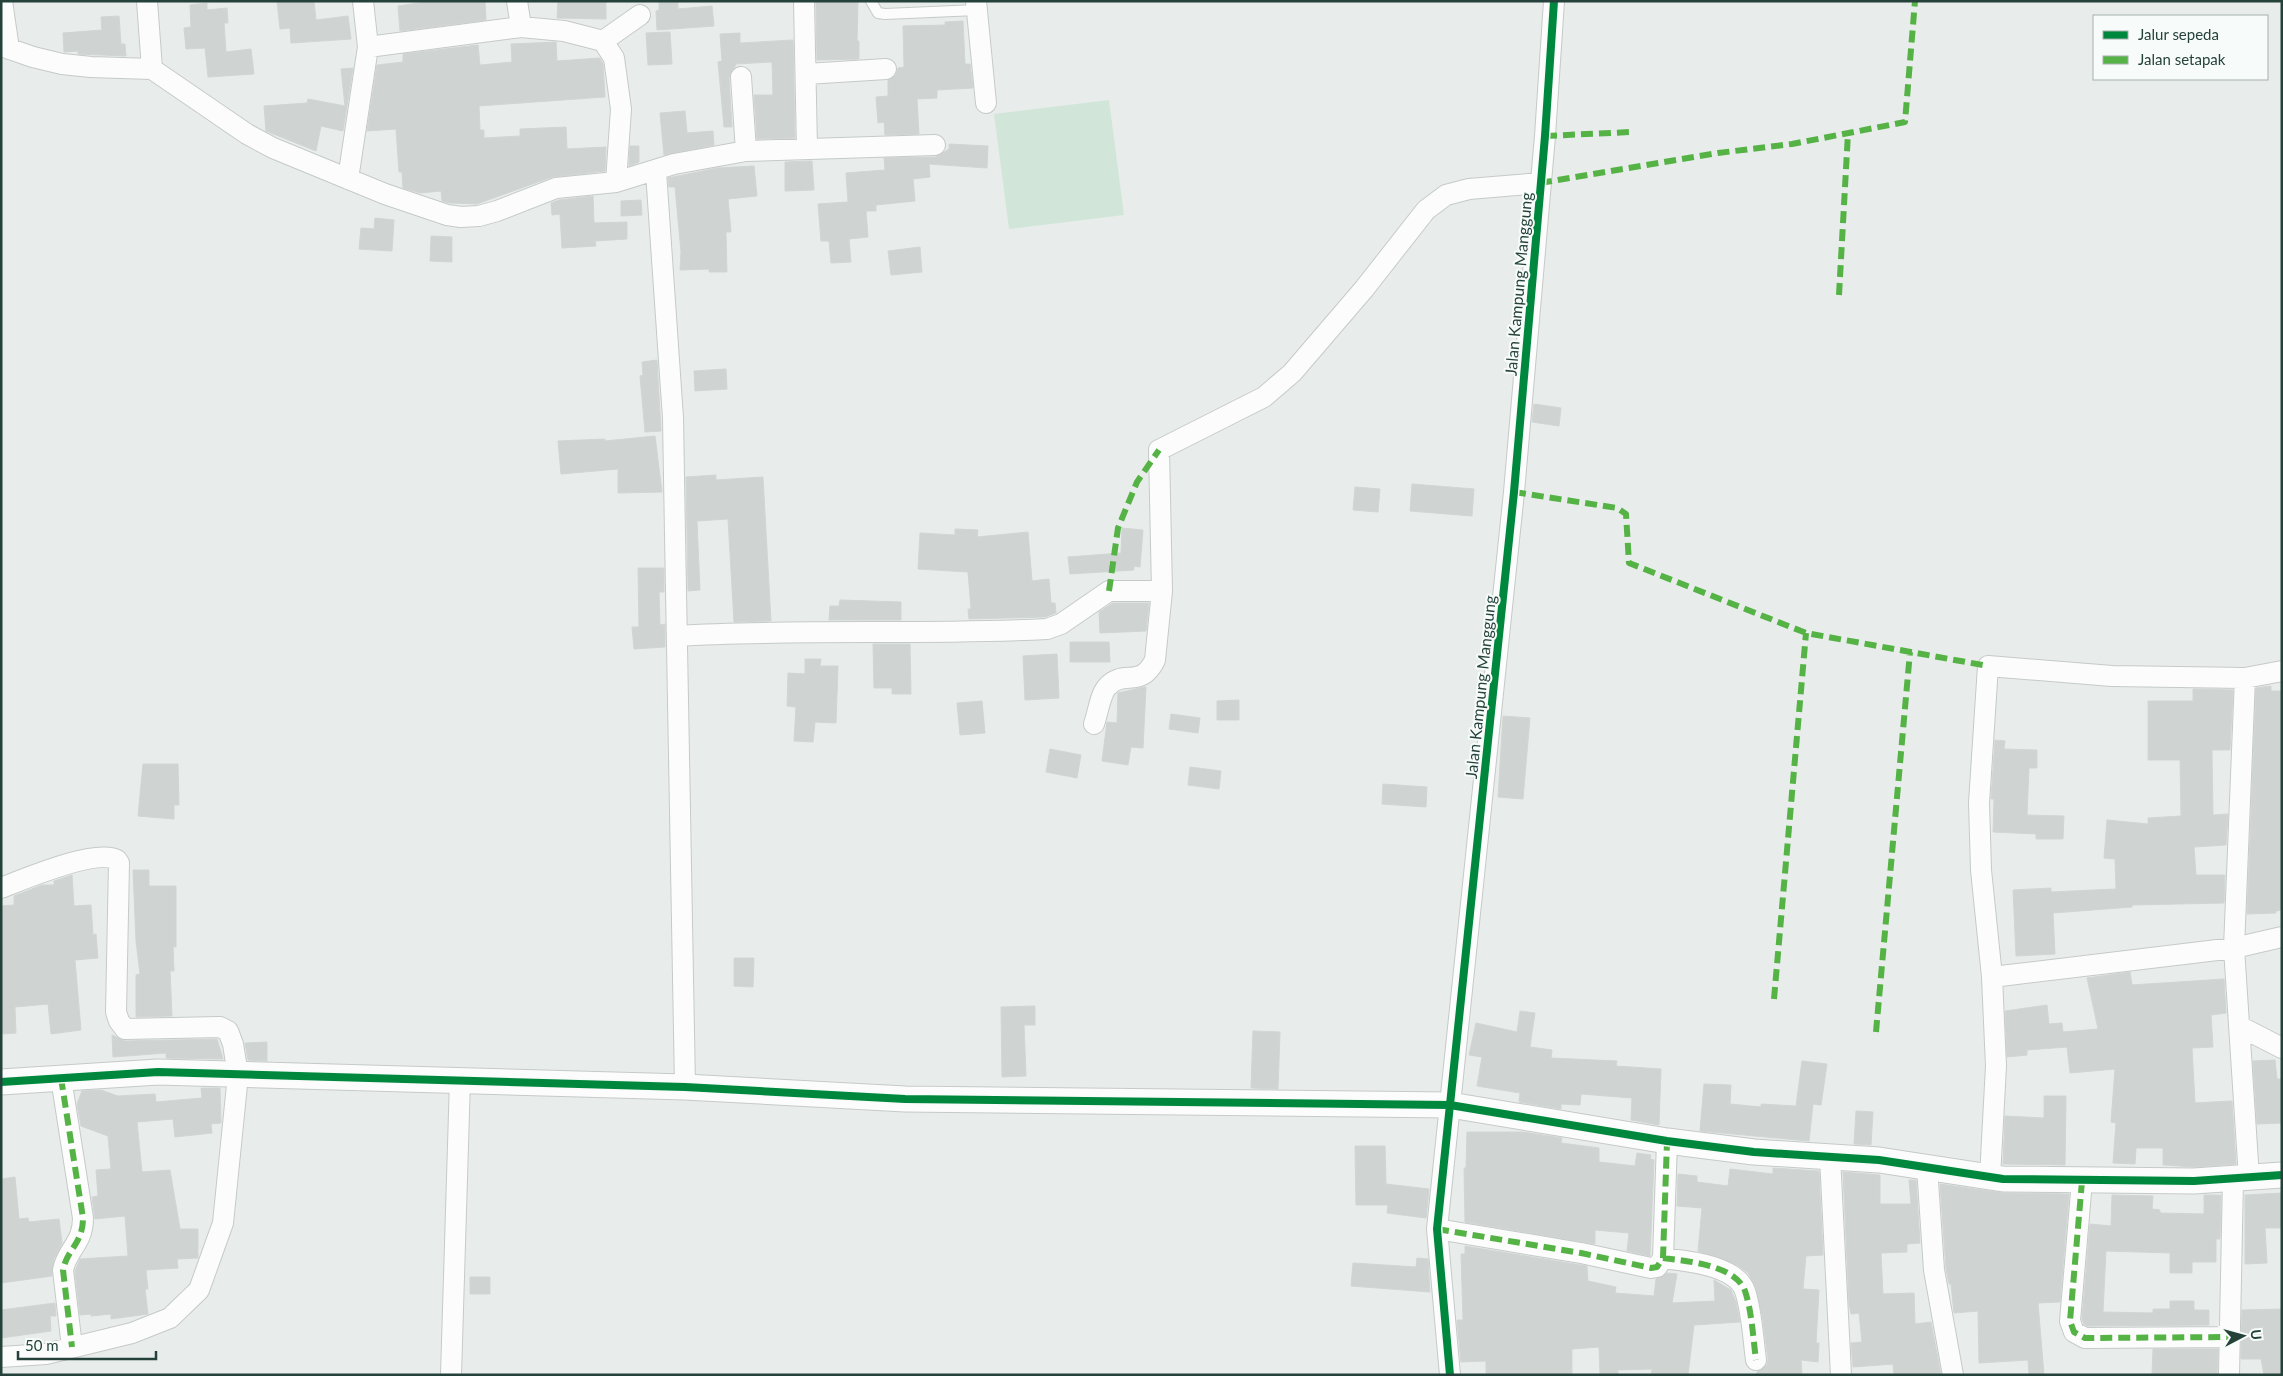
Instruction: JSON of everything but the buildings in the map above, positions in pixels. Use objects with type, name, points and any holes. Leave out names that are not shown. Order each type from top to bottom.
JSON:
[{"type":"street","points":[[2,1],[5,47],[33,57],[62,64],[91,68],[152,69],[247,134],[273,148],[386,194],[462,217],[488,214],[556,188],[616,182],[656,172],[674,164],[746,151],[936,145]]},
{"type":"street","points":[[147,1],[152,69]]},
{"type":"street","points":[[348,179],[368,48],[362,1]]},
{"type":"street","points":[[517,1],[521,28]]},
{"type":"street","points":[[804,1],[807,149]]},
{"type":"street","name":"Jalan Kampung Manggung","points":[[1450,1375],[1437,1229],[1514,492],[1545,136],[1554,1]]},
{"type":"street","points":[[977,6],[986,104]]},
{"type":"street","points":[[603,41],[640,15]]},
{"type":"street","points":[[368,48],[521,28],[564,31],[603,41],[614,58],[621,110],[616,182]]},
{"type":"street","points":[[806,74],[886,70]]},
{"type":"street","points":[[741,77],[746,151]]},
{"type":"street","points":[[656,172],[673,418],[685,1087]]},
{"type":"street","points":[[1094,724],[1105,689],[1118,679],[1143,676],[1150,670],[1154,660],[1162,591],[1159,450],[1264,397],[1292,373],[1364,289],[1426,210],[1446,195],[1469,189],[1540,183]]},
{"type":"street","points":[[677,636],[872,630],[958,633],[1047,629],[1061,624],[1109,591],[1162,591]]},
{"type":"street","points":[[1990,1178],[1996,1066],[1992,977],[1980,834],[1988,666],[2112,676],[2245,678],[2282,670]]},
{"type":"street","points":[[2230,1375],[2230,1338],[2241,1179],[2239,1026],[2234,948],[2245,678]]},
{"type":"street","points":[[1,888],[44,870],[100,857],[117,860],[119,863],[116,1012],[119,1021],[125,1029],[220,1027],[228,1031],[233,1044],[238,1074],[223,1224],[199,1290],[170,1318],[132,1333],[46,1354],[1,1357]]},
{"type":"street","points":[[1992,977],[2234,948],[2282,937]]},
{"type":"street","points":[[2239,1026],[2282,1048]]},
{"type":"street","points":[[1,1082],[158,1072],[685,1087],[905,1099],[1450,1104],[1668,1141],[1754,1152],[1879,1160],[1990,1178],[2082,1181],[2241,1179],[2282,1175]]},
{"type":"street","points":[[61,1078],[83,1218],[81,1237],[65,1260],[63,1270],[72,1347]]},
{"type":"street","points":[[451,1375],[460,1080]]},
{"type":"street","points":[[1437,1229],[1581,1253],[1651,1268],[1660,1265],[1663,1258],[1668,1141]]},
{"type":"street","points":[[1830,1157],[1841,1375]]},
{"type":"street","points":[[1927,1167],[1934,1270],[1952,1375]]},
{"type":"street","points":[[2082,1181],[2070,1321],[2074,1332],[2085,1338],[2230,1338]]},
{"type":"street","points":[[1663,1258],[1712,1266],[1729,1274],[1743,1286],[1756,1360]]},
{"type":"lane","points":[[871,1],[878,13],[885,14],[977,6]]},
{"type":"green space","points":[[1109,100],[1124,215],[1009,229],[994,114]]},
{"type":"marked path","points":[[1540,183],[1718,153],[1792,144],[1905,122],[1915,1]]},
{"type":"marked path","points":[[1545,136],[1631,132]]},
{"type":"marked path","points":[[1839,295],[1848,133]]},
{"type":"marked path","points":[[1109,591],[1118,528],[1137,482],[1159,450]]},
{"type":"marked path","points":[[1514,492],[1617,508],[1626,514],[1629,563],[1806,633],[1988,666]]},
{"type":"marked path","points":[[1774,999],[1806,633]]},
{"type":"marked path","points":[[1876,1032],[1910,652]]},
{"type":"marked path","points":[[61,1078],[83,1218],[78,1240],[63,1270],[72,1347]]},
{"type":"marked path","points":[[1437,1229],[1581,1253],[1651,1268],[1657,1267],[1663,1258],[1667,1141]]},
{"type":"marked path","points":[[2082,1181],[2070,1321],[2074,1332],[2085,1338],[2230,1337]]},
{"type":"marked path","points":[[1663,1258],[1709,1266],[1732,1275],[1740,1282],[1745,1291],[1749,1308],[1756,1360]]},
{"type":"cycle path","points":[[1450,1375],[1437,1229],[1514,492],[1545,136],[1554,1]]},
{"type":"cycle path","points":[[1,1082],[158,1072],[685,1087],[905,1099],[1450,1105],[1667,1141],[1754,1152],[1879,1160],[2003,1179],[2194,1181],[2282,1175]]}]
